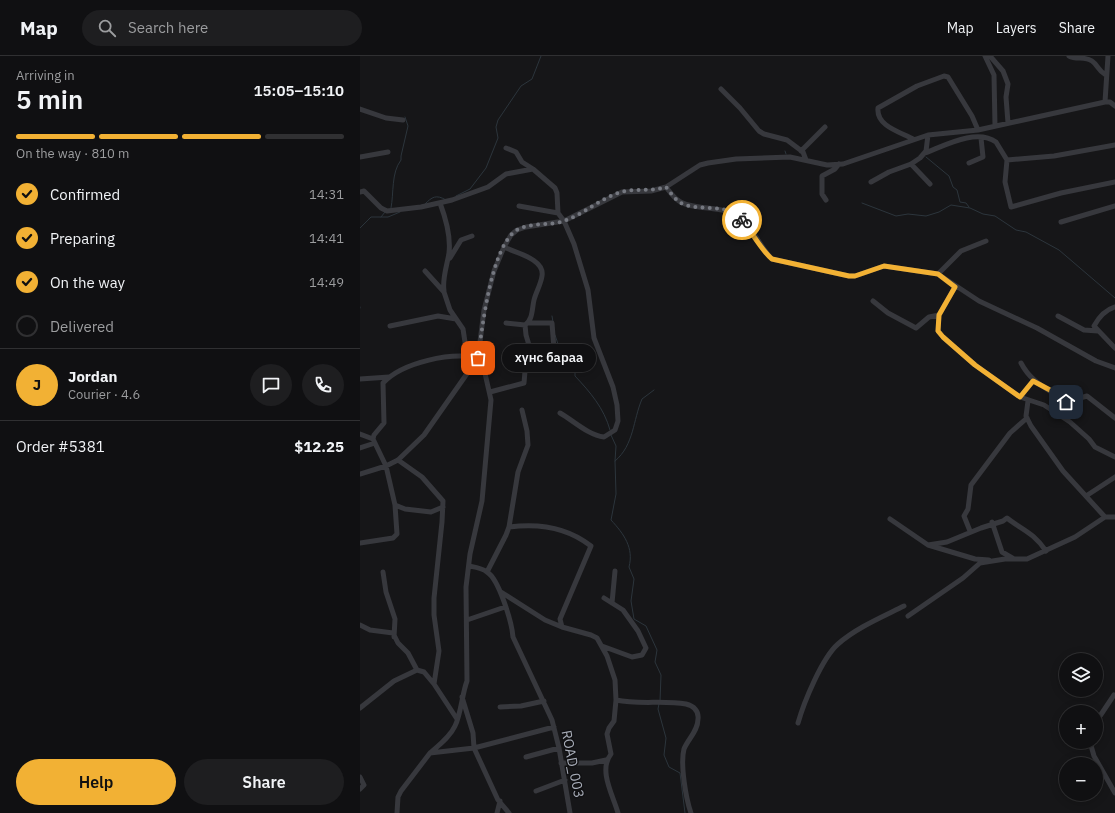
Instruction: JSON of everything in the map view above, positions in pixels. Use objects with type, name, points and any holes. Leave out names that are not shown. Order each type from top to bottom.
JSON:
[{"type":"street","points":[[985,56],[994,75],[995,126]]},
{"type":"street","points":[[990,56],[1000,68],[1008,84],[1006,97],[1008,123]]},
{"type":"street","points":[[1069,56],[1093,61],[1098,70],[1106,74]]},
{"type":"street","points":[[1108,56],[1106,74],[1110,101],[1115,106]]},
{"type":"street","points":[[913,139],[882,123],[878,116],[878,108],[917,86],[944,76],[948,77],[972,116],[978,130]]},
{"type":"street","points":[[721,89],[740,108],[759,131],[766,135],[784,138],[802,151],[806,160]]},
{"type":"street","points":[[360,474],[386,466],[398,460],[424,435],[478,358],[484,310],[494,271],[510,235],[517,230],[526,227],[564,221],[622,192],[651,191],[666,187],[700,165],[708,163],[736,159],[790,157],[827,165],[839,164],[928,134],[978,130],[1110,101]]},
{"type":"street","points":[[360,109],[386,118],[403,120]]},
{"type":"street","points":[[802,151],[825,127]]},
{"type":"street","points":[[965,132],[967,139]]},
{"type":"street","points":[[925,153],[928,134]]},
{"type":"street","points":[[969,163],[983,157],[981,138]]},
{"type":"street","points":[[871,182],[889,172],[911,164],[925,153],[967,139],[989,138],[996,142],[1007,160],[1005,182],[1011,207],[1061,193],[1115,182]]},
{"type":"street","points":[[1007,160],[1054,156],[1115,145]]},
{"type":"street","points":[[506,148],[516,152],[522,162],[533,169],[555,188],[557,193],[558,213],[564,221],[580,259],[588,290],[594,338],[613,387],[618,421],[615,430],[604,437],[589,432],[560,413]]},
{"type":"street","points":[[360,157],[388,152]]},
{"type":"street","points":[[826,200],[822,194],[822,176],[835,169],[839,164]]},
{"type":"street","points":[[911,164],[930,184]]},
{"type":"street","points":[[360,192],[364,191],[381,208],[387,211],[440,203],[488,187],[506,174],[533,169]]},
{"type":"street","points":[[666,187],[678,201],[686,205],[711,207],[737,214],[758,241],[764,252],[772,259],[849,276],[855,276],[882,266],[938,274],[955,287],[979,301],[1037,328],[1096,360],[1115,368]]},
{"type":"street","points":[[440,203],[449,235],[450,246],[443,281],[444,292],[450,310],[463,329],[467,355]]},
{"type":"street","points":[[519,206],[558,213]]},
{"type":"street","points":[[1061,222],[1115,206]]},
{"type":"street","points":[[446,266],[456,245],[461,240],[472,236]]},
{"type":"street","points":[[938,274],[961,251],[986,241]]},
{"type":"street","points":[[490,392],[524,383],[525,371],[534,362],[526,335],[527,324],[536,290],[542,278],[543,270],[532,259],[504,247]]},
{"type":"street","points":[[425,270],[444,292]]},
{"type":"street","points":[[955,287],[939,315],[938,331],[943,337],[975,365],[1020,397],[1028,401],[1044,405],[1070,422],[1089,439],[1095,447],[1115,457]]},
{"type":"street","points":[[873,301],[888,313],[916,328],[929,317],[939,315]]},
{"type":"street","points":[[1115,307],[1108,310],[1099,318],[1094,326],[1115,348]]},
{"type":"street","points":[[390,326],[438,316],[456,319]]},
{"type":"street","points":[[1058,316],[1084,330],[1098,331]]},
{"type":"street","points":[[506,323],[552,323],[554,349]]},
{"type":"street","points":[[360,379],[389,377],[436,358],[467,355],[478,358],[484,369],[491,400],[482,500],[470,554],[466,598],[467,681],[462,695],[457,719],[448,736],[430,753],[401,791],[398,797],[397,813]]},
{"type":"street","points":[[1022,363],[1033,381],[1050,390],[1067,402],[1087,396],[1115,418]]},
{"type":"street","points":[[360,543],[393,538],[397,534],[395,505],[386,466],[374,441],[374,435],[384,423],[383,383],[389,377]]},
{"type":"street","points":[[1020,397],[1033,381]]},
{"type":"street","points":[[1028,401],[1026,410],[1027,418],[1063,471],[1105,517]]},
{"type":"street","points":[[487,572],[509,527],[518,472],[528,445],[527,431],[522,410]]},
{"type":"street","points":[[970,531],[964,516],[968,509],[971,485],[1010,433],[1027,418]]},
{"type":"street","points":[[360,434],[374,441]]},
{"type":"street","points":[[360,448],[374,441]]},
{"type":"street","points":[[398,460],[428,482],[443,501],[434,598],[434,615],[439,650],[434,684]]},
{"type":"street","points":[[1086,496],[1115,477]]},
{"type":"street","points":[[395,505],[405,509],[431,512],[443,508]]},
{"type":"street","points":[[908,616],[963,578],[980,563],[1027,559],[1075,537],[1105,517],[1115,517]]},
{"type":"street","points":[[928,546],[947,542],[970,531],[992,523],[1003,521],[1008,518],[1013,520],[1015,525],[1035,536],[1046,551]]},
{"type":"street","points":[[890,519],[928,546],[975,559],[993,561]]},
{"type":"street","points":[[992,523],[1002,552],[1015,559]]},
{"type":"street","points":[[509,527],[545,525],[572,533],[591,546],[560,619],[562,627]]},
{"type":"street","points":[[469,566],[487,572],[501,592],[545,620],[562,627],[591,635],[602,646],[615,680],[615,718],[607,734],[612,754],[606,760],[592,763],[561,763]]},
{"type":"street","points":[[612,603],[615,571]]},
{"type":"street","points":[[382,572],[386,592],[395,618],[394,638]]},
{"type":"street","name":"ROAD_003","points":[[501,592],[513,637],[552,720],[559,748],[570,813]]},
{"type":"street","points":[[602,646],[632,657],[642,655],[646,648],[638,631],[623,610],[604,598]]},
{"type":"street","points":[[798,723],[805,700],[836,645],[851,634],[904,606]]},
{"type":"street","points":[[467,620],[505,608]]},
{"type":"street","points":[[360,624],[370,630],[393,633],[394,638],[408,653],[417,670]]},
{"type":"street","points":[[360,708],[394,681],[417,670],[424,672],[434,684],[457,719]]},
{"type":"street","points":[[462,695],[473,733],[474,748],[500,802],[509,813]]},
{"type":"street","points":[[1103,712],[1114,695]]},
{"type":"street","points":[[616,700],[664,704],[687,704],[692,706],[698,713],[696,729],[687,743],[684,754],[687,795],[691,813]]},
{"type":"street","points":[[500,707],[521,706],[544,701]]},
{"type":"street","points":[[430,753],[474,748],[554,727]]},
{"type":"street","points":[[526,757],[559,748]]},
{"type":"street","points":[[1092,749],[1094,756],[1115,793]]},
{"type":"street","points":[[606,760],[608,785],[618,813]]},
{"type":"street","points":[[360,777],[364,785],[360,789]]},
{"type":"street","points":[[536,791],[565,780]]},
{"type":"street","points":[[497,813],[500,802]]},
{"type":"waterway","points":[[456,196],[470,189],[486,168],[498,138],[496,127],[498,120],[521,86],[532,79],[541,56]]},
{"type":"waterway","points":[[391,208],[394,177],[401,160],[408,126],[405,117]]},
{"type":"waterway","points":[[926,157],[949,176],[953,187],[957,190],[960,202],[966,203],[969,207]]},
{"type":"waterway","points":[[425,204],[434,197],[439,197],[446,200]]},
{"type":"waterway","points":[[862,203],[896,216],[908,214],[926,216],[939,212],[951,205],[970,208],[983,214],[995,216],[1016,230],[1026,232],[1059,250],[1115,298]]},
{"type":"waterway","points":[[381,217],[385,212]]},
{"type":"waterway","points":[[360,228],[371,217],[388,217],[400,212]]},
{"type":"waterway","points":[[552,316],[553,322]]},
{"type":"waterway","points":[[555,335],[562,356],[575,373],[575,376],[600,407],[610,430]]},
{"type":"waterway","points":[[654,390],[642,399],[630,440],[626,448],[615,461],[616,494],[611,520],[624,536],[629,547],[629,567],[634,579],[631,601],[634,619],[646,626],[657,650],[655,662],[661,675],[660,701]]},
{"type":"waterway","points":[[611,435],[616,446],[615,461]]},
{"type":"waterway","points":[[659,704],[658,709],[666,738],[664,755],[669,767],[680,773],[685,813]]},
{"type":"way so far","points":[[478,358],[484,310],[494,271],[510,235],[517,230],[526,227],[564,221],[622,192],[651,191],[666,187],[678,201],[686,205],[721,209],[737,214],[742,220]]},
{"type":"place","name":"хүнс бараа","points":[[478,358]]},
{"type":"route","points":[[742,220],[758,241],[764,252],[772,259],[849,276],[855,276],[882,266],[938,274],[955,287],[939,315],[938,331],[943,337],[975,365],[1020,397],[1033,381],[1050,390],[1066,402]]}]
